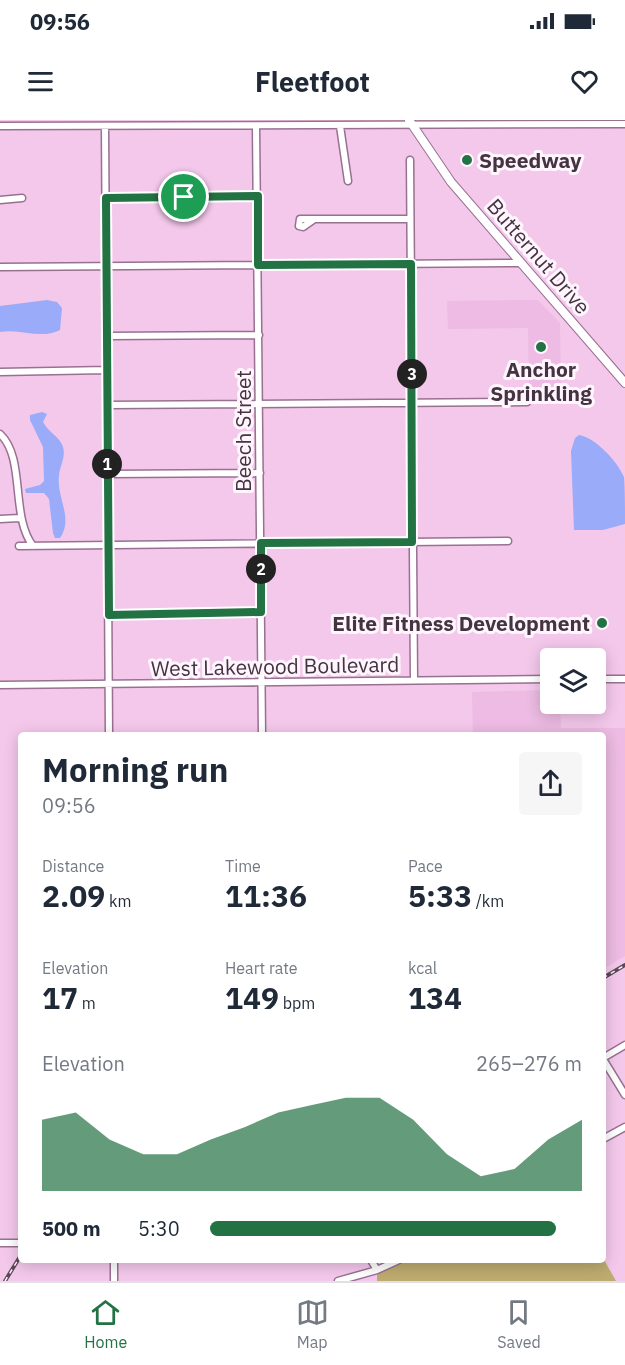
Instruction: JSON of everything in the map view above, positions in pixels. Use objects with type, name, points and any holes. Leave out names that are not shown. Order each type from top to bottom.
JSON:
[{"type":"main road","name":"Butternut Drive","points":[[410,122],[451,182],[625,382]]},
{"type":"street","points":[[0,126],[340,126],[410,122],[625,124]]},
{"type":"street","points":[[105,126],[109,732]]},
{"type":"street","name":"Beech Street","points":[[256,126],[262,732]]},
{"type":"street","points":[[340,126],[348,180]]},
{"type":"street","points":[[410,160],[414,680]]},
{"type":"street","points":[[106,198],[258,196]]},
{"type":"street","points":[[0,200],[22,198]]},
{"type":"street","points":[[313,220],[410,219]]},
{"type":"street","points":[[0,267],[520,263]]},
{"type":"street","points":[[107,336],[259,335]]},
{"type":"street","points":[[0,372],[107,370]]},
{"type":"street","points":[[106,405],[527,402]]},
{"type":"street","points":[[0,434],[9,447],[11,455],[19,518],[33,546]]},
{"type":"street","points":[[107,474],[260,474]]},
{"type":"street","points":[[0,519],[19,518]]},
{"type":"street","points":[[19,546],[508,541]]},
{"type":"street","points":[[109,615],[261,612]]},
{"type":"street","name":"West Lakewood Boulevard","points":[[0,685],[540,679]]},
{"type":"street","points":[[606,679],[625,679]]},
{"type":"street","points":[[606,1056],[625,1045]]},
{"type":"street","points":[[606,1063],[625,1095]]},
{"type":"street","points":[[606,1138],[625,1127]]},
{"type":"street","points":[[0,1243],[18,1243]]},
{"type":"street","points":[[114,1263],[114,1281]]},
{"type":"street","points":[[372,1263],[376,1270]]},
{"type":"street","points":[[338,1281],[392,1263]]},
{"type":"shaded area","points":[[538,300],[560,323],[561,387],[529,388],[528,328],[448,329],[447,301]]},
{"type":"shaded area","points":[[540,690],[540,714],[560,714],[561,728],[625,728],[625,956],[606,967],[606,732],[473,732],[472,692]]},
{"type":"shaded area","points":[[397,1263],[606,1263],[616,1281],[377,1281],[377,1274]]},
{"type":"water","points":[[47,300],[57,302],[62,308],[60,330],[45,334],[0,332],[0,306]]},
{"type":"water","points":[[42,412],[47,414],[43,422],[59,440],[64,450],[59,483],[65,523],[60,538],[55,538],[53,533],[49,499],[44,493],[26,493],[25,489],[40,485],[44,481],[43,447],[30,420],[30,415]]},
{"type":"water","points":[[579,435],[586,437],[605,451],[624,477],[625,524],[603,530],[574,530],[571,451],[575,438]]},
{"type":"railway","points":[[606,976],[625,965]]},
{"type":"railway","points":[[5,1281],[18,1260]]},
{"type":"place","name":"Speedway","points":[[467,160]]},
{"type":"place","name":"Anchor Sprinkling","points":[[541,347]]},
{"type":"place","name":"Elite Fitness Development","points":[[602,623]]},
{"type":"route","points":[[258,196],[258,265],[411,264],[412,542],[261,543],[261,612],[109,615],[106,198],[184,197],[258,196]]}]
